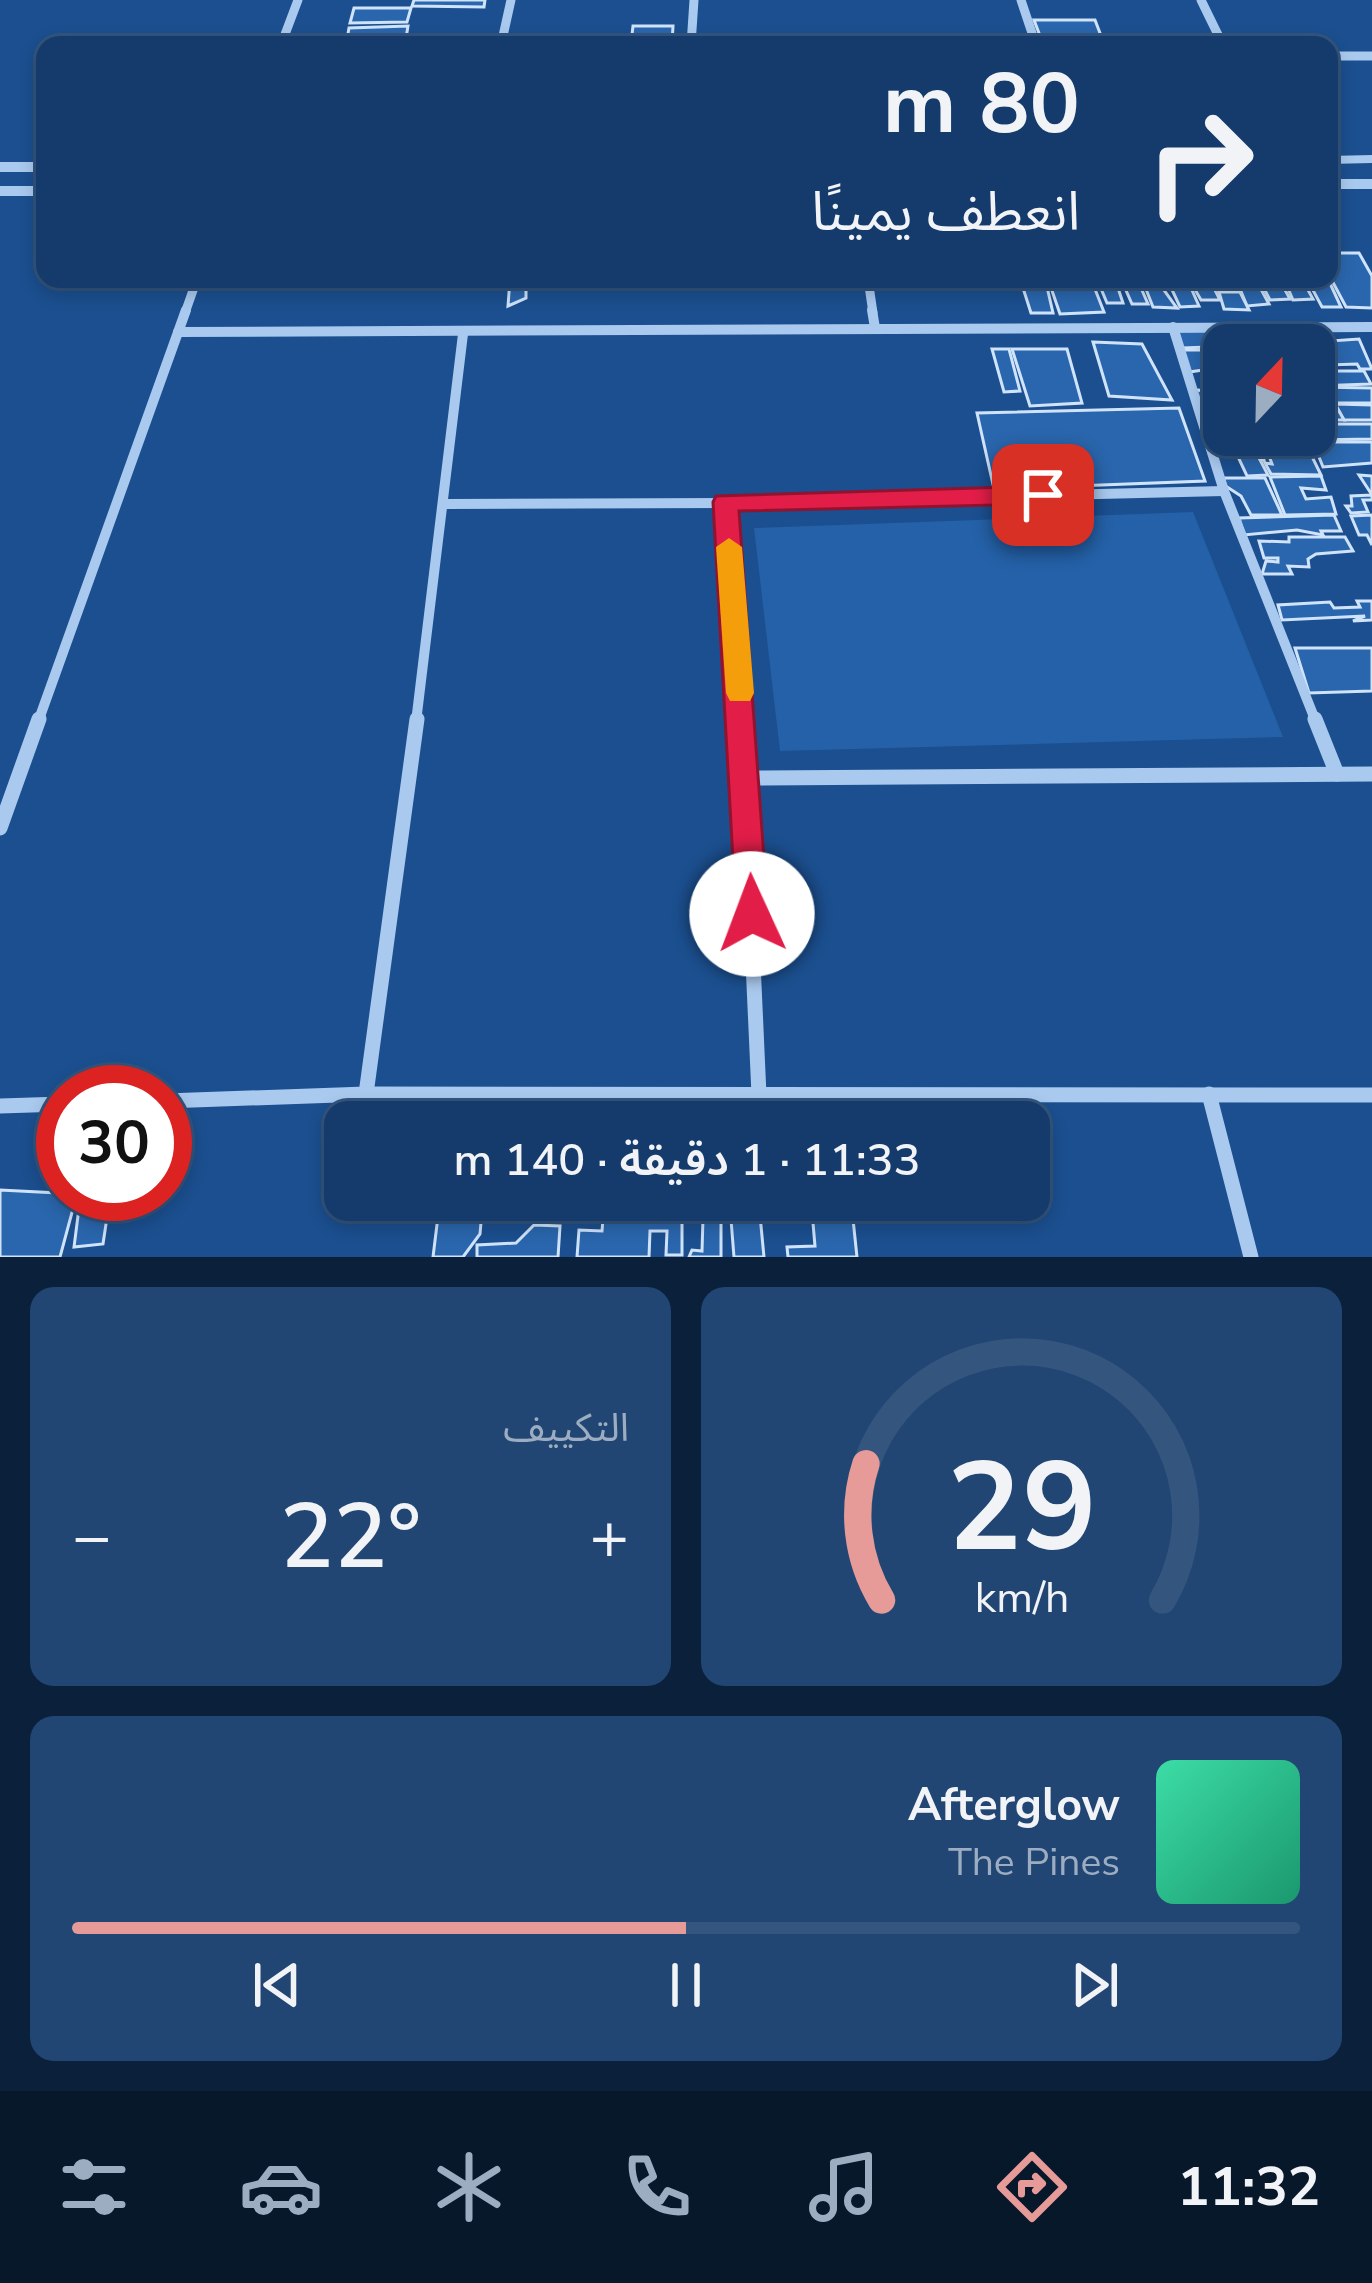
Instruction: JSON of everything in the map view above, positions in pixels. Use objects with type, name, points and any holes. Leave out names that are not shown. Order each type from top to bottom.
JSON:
[{"type":"street","points":[[284,36],[298,0]]},
{"type":"street","points":[[503,36],[511,0]]},
{"type":"street","points":[[692,36],[694,0]]},
{"type":"street","points":[[1021,0],[1033,36]]},
{"type":"street","points":[[1201,0],[1219,36]]},
{"type":"street","points":[[1338,56],[1372,56]]},
{"type":"street","points":[[1338,160],[1372,160]]},
{"type":"street","points":[[0,167],[36,167]]},
{"type":"street","points":[[1338,184],[1372,184]]},
{"type":"street","points":[[0,191],[36,191]]},
{"type":"street","points":[[0,828],[194,288]]},
{"type":"street","points":[[869,288],[875,328]]},
{"type":"street","points":[[1173,327],[1224,490],[1337,774]]},
{"type":"street","points":[[178,332],[1372,327]]},
{"type":"street","points":[[366,1094],[446,504],[463,334]]},
{"type":"street","points":[[446,504],[1224,490]]},
{"type":"street","points":[[725,502],[747,778],[760,1095]]},
{"type":"street","points":[[747,778],[1372,774]]},
{"type":"street","points":[[192,1100],[366,1094],[1372,1096]]},
{"type":"street","points":[[1209,1094],[1252,1257]]},
{"type":"street","points":[[0,1106],[36,1105]]},
{"type":"shaded area","points":[[1193,512],[1283,737],[780,751],[754,528]]},
{"type":"building","points":[[414,0],[485,0],[484,7],[412,6]]},
{"type":"building","points":[[354,8],[411,8],[407,22],[350,23]]},
{"type":"building","points":[[1034,20],[1095,20],[1101,36],[1040,36]]},
{"type":"building","points":[[408,26],[406,36],[348,36],[349,28]]},
{"type":"building","points":[[633,26],[673,26],[672,36],[632,36]]},
{"type":"building","points":[[1338,253],[1359,253],[1372,276],[1372,308],[1346,307],[1336,288]]},
{"type":"building","points":[[509,288],[526,288],[526,298],[508,306]]},
{"type":"building","points":[[1023,288],[1047,288],[1053,313],[1031,313]]},
{"type":"building","points":[[1051,288],[1095,288],[1104,312],[1060,314]]},
{"type":"building","points":[[1101,288],[1118,288],[1123,303],[1107,303]]},
{"type":"building","points":[[1125,288],[1141,288],[1148,304],[1132,304]]},
{"type":"building","points":[[1146,288],[1163,288],[1177,308],[1153,307]]},
{"type":"building","points":[[1171,288],[1191,288],[1199,306],[1180,307]]},
{"type":"building","points":[[1194,288],[1239,288],[1215,290],[1220,300],[1201,300]]},
{"type":"building","points":[[1240,288],[1260,288],[1269,304],[1247,306]]},
{"type":"building","points":[[1264,288],[1284,288],[1290,299],[1270,300]]},
{"type":"building","points":[[1288,288],[1307,288],[1313,299],[1293,300]]},
{"type":"building","points":[[1312,288],[1332,288],[1341,307],[1322,307]]},
{"type":"building","points":[[1219,292],[1240,292],[1249,310],[1224,309]]},
{"type":"building","points":[[1175,329],[1203,329],[1203,347],[1182,348]]},
{"type":"building","points":[[1359,339],[1372,369],[1335,365],[1335,341]]},
{"type":"building","points":[[1093,342],[1142,344],[1172,400],[1109,396]]},
{"type":"building","points":[[992,349],[1009,349],[1020,391],[1004,392]]},
{"type":"building","points":[[1012,349],[1067,349],[1082,403],[1030,406]]},
{"type":"building","points":[[1182,350],[1203,350],[1203,370],[1189,372]]},
{"type":"building","points":[[1335,371],[1364,371],[1371,384],[1335,385]]},
{"type":"building","points":[[1335,387],[1372,388],[1372,403],[1335,403]]},
{"type":"building","points":[[1335,404],[1372,405],[1372,420],[1344,420]]},
{"type":"building","points":[[1179,408],[1205,481],[994,489],[977,413]]},
{"type":"building","points":[[1335,424],[1372,424],[1372,439],[1335,440]]},
{"type":"building","points":[[1335,442],[1372,442],[1372,463],[1323,467],[1319,456],[1335,456]]},
{"type":"building","points":[[1238,456],[1263,456],[1264,460],[1259,458],[1268,475],[1247,476]]},
{"type":"building","points":[[1269,456],[1312,456],[1321,475],[1271,474],[1265,463],[1272,464]]},
{"type":"building","points":[[1359,475],[1372,476],[1372,495]]},
{"type":"building","points":[[1321,476],[1326,490],[1301,488],[1306,499],[1331,497],[1336,514],[1285,515],[1270,477]]},
{"type":"building","points":[[1224,478],[1265,478],[1282,515],[1251,515],[1241,496],[1224,485]]},
{"type":"building","points":[[1372,495],[1372,500],[1363,500],[1368,512],[1351,513],[1346,506],[1352,506],[1351,496]]},
{"type":"building","points":[[1334,515],[1341,531],[1321,531],[1323,535],[1297,530],[1244,535],[1239,518]]},
{"type":"building","points":[[1372,515],[1372,545],[1367,535],[1359,535],[1351,516]]},
{"type":"building","points":[[1289,537],[1345,537],[1353,551],[1316,554],[1308,559],[1309,567],[1288,566],[1292,574],[1262,574],[1266,561],[1278,562],[1278,558],[1264,558],[1259,541],[1289,542]]},
{"type":"building","points":[[1357,601],[1372,601],[1372,620],[1353,621],[1365,616],[1282,620],[1278,605],[1330,602],[1334,608],[1360,607]]},
{"type":"building","points":[[1295,648],[1372,648],[1372,691],[1309,693]]},
{"type":"building","points":[[0,1190],[36,1192],[36,1221],[70,1221],[60,1257],[0,1257]]},
{"type":"building","points":[[77,1221],[106,1221],[103,1244],[74,1247]]},
{"type":"building","points":[[437,1221],[481,1221],[480,1234],[463,1257],[433,1257]]},
{"type":"building","points":[[603,1221],[682,1221],[682,1255],[666,1255],[667,1231],[650,1231],[649,1257],[577,1257],[579,1230],[602,1231]]},
{"type":"building","points":[[703,1221],[721,1221],[721,1257],[689,1257],[692,1250],[702,1251]]},
{"type":"building","points":[[731,1221],[761,1221],[764,1257],[734,1257]]},
{"type":"building","points":[[813,1221],[853,1221],[857,1257],[788,1257],[787,1247],[815,1246]]},
{"type":"building","points":[[534,1225],[560,1226],[558,1257],[477,1257],[477,1245],[516,1243]]},
{"type":"slow traffic","points":[[729,547],[740,693]]},
{"type":"route","points":[[752,914],[747,778],[725,502],[1043,495]]}]
